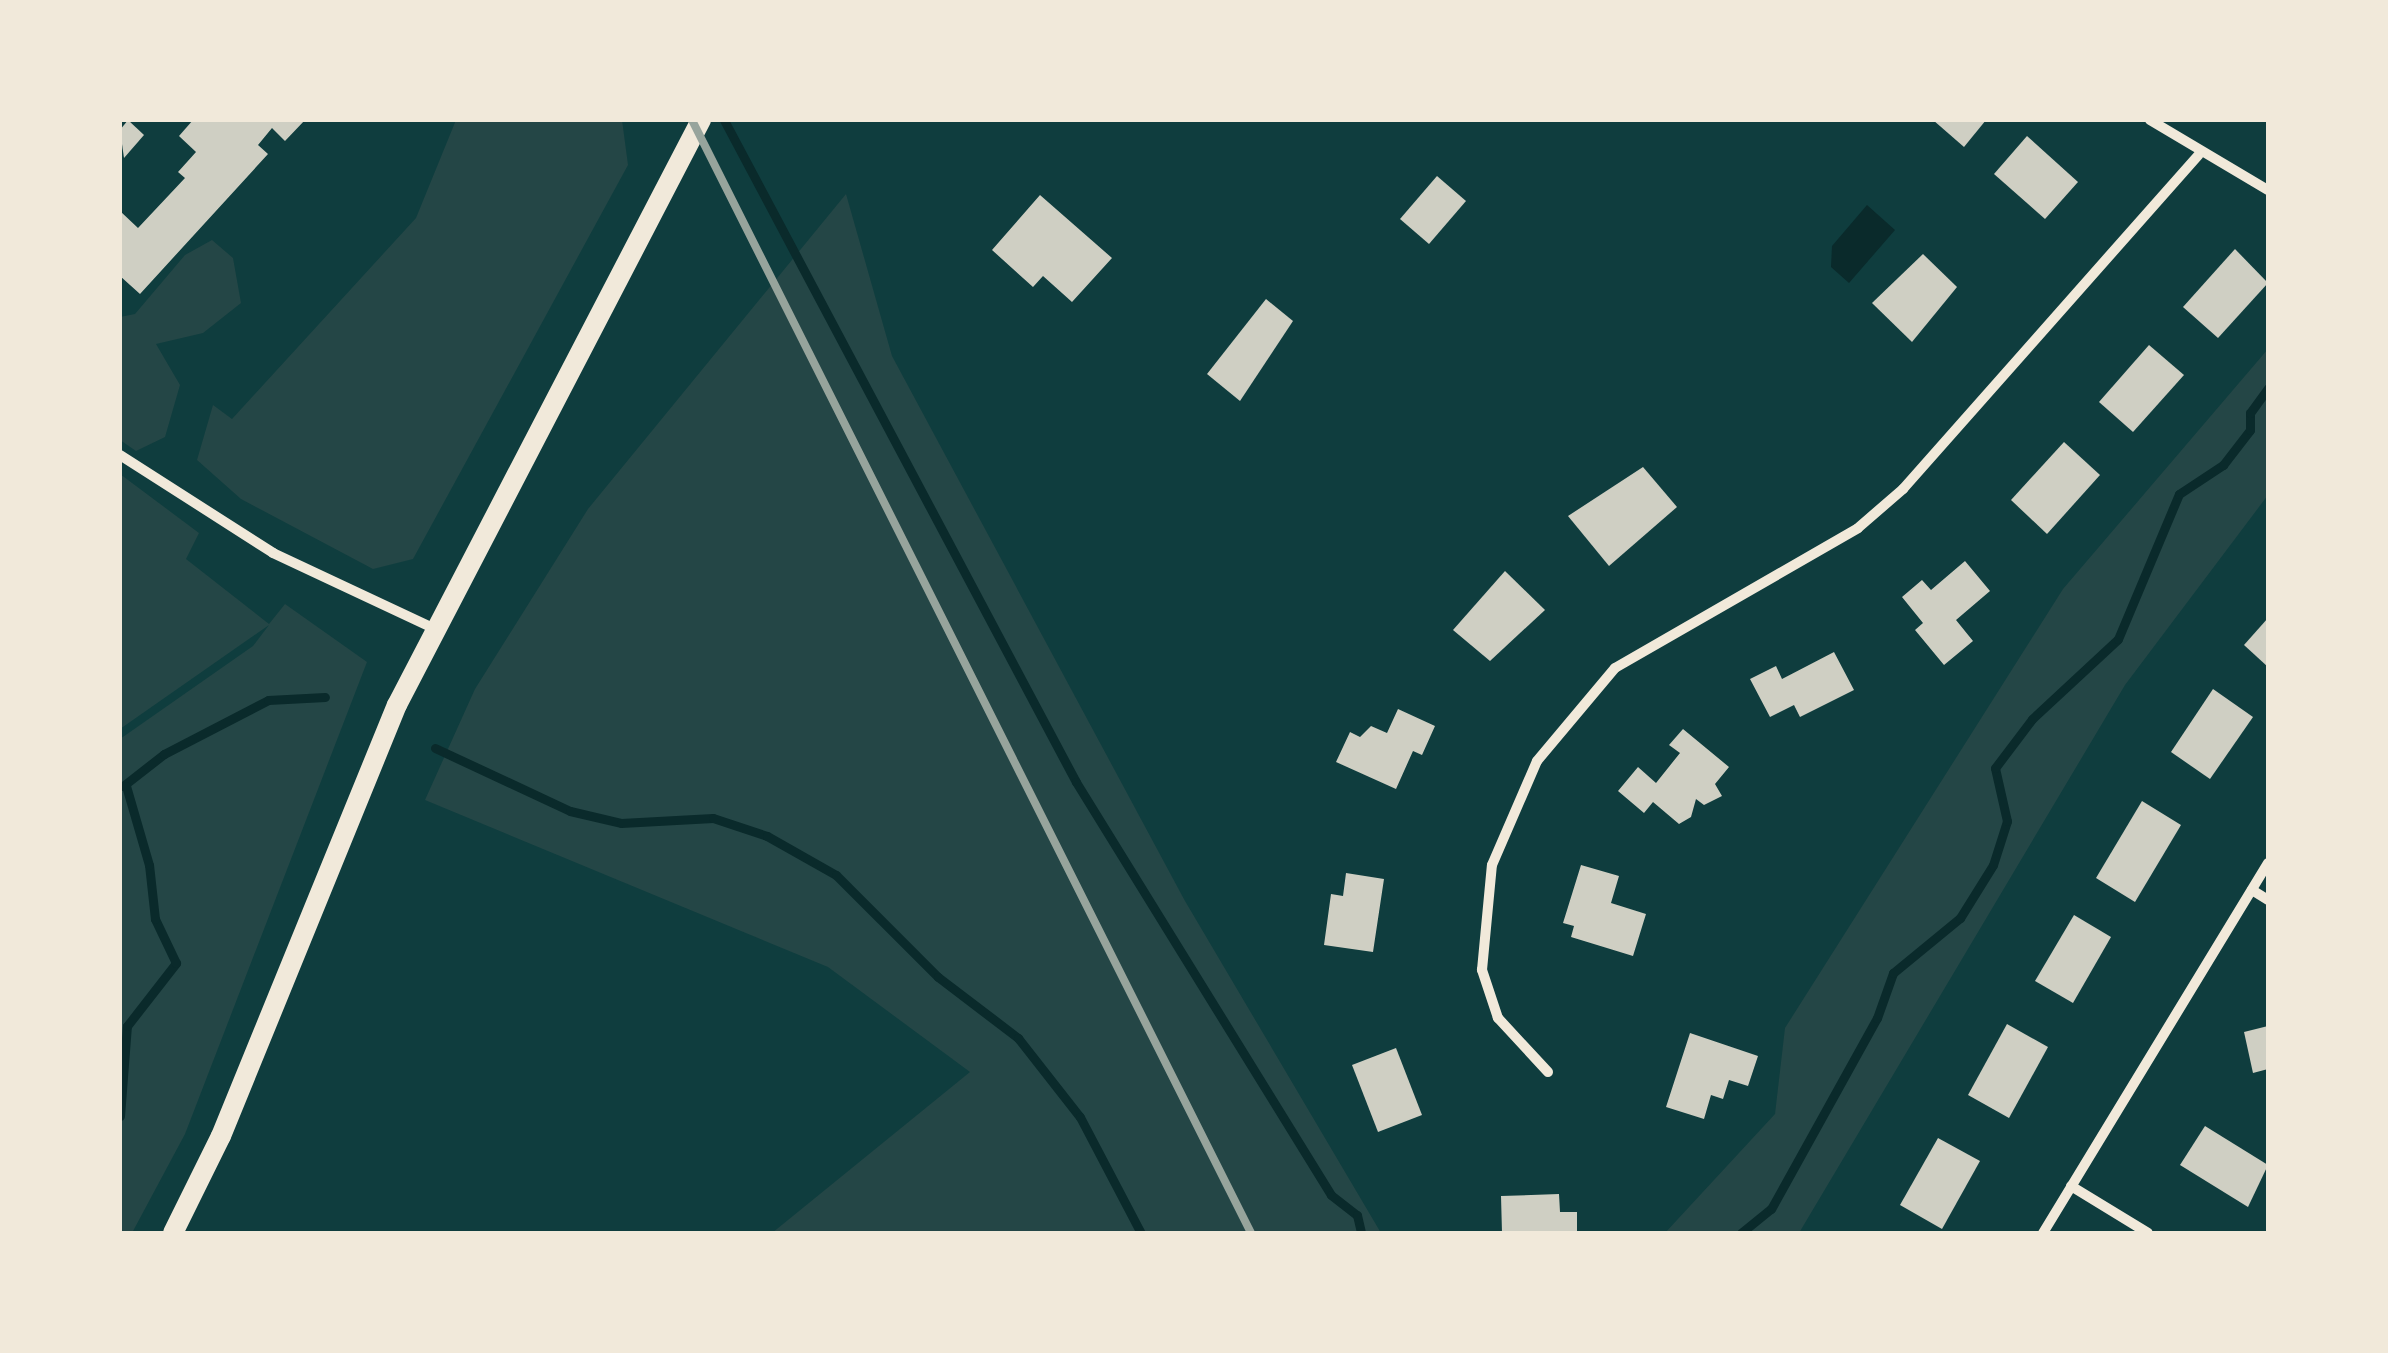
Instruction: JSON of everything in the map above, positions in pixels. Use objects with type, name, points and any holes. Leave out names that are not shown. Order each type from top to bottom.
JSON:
[{"type":"main road","points":[[173,1233],[221,1136],[364,779],[435,630],[701,120]]},
{"type":"street","points":[[2150,120],[2199,154],[2268,190]]},
{"type":"street","points":[[1548,1072],[1498,1018],[1482,970],[1492,866],[1512,807],[1537,762],[1615,668],[1858,528],[1903,489],[2199,154]]},
{"type":"street","points":[[120,454],[272,553],[435,630]]},
{"type":"street","points":[[2043,1233],[2268,863]]},
{"type":"street","points":[[2252,890],[2268,900]]},
{"type":"street","points":[[2071,1186],[2148,1233]]},
{"type":"shaded area","points":[[456,120],[622,120],[628,165],[413,559],[373,569],[241,499],[197,460],[213,405],[232,419],[416,218]]},
{"type":"shaded area","points":[[846,194],[892,356],[1185,901],[1381,1233],[772,1233],[970,1072],[828,967],[425,800],[475,689],[588,509]]},
{"type":"shaded area","points":[[1867,205],[1895,230],[1849,283],[1831,267],[1832,246]]},
{"type":"shaded area","points":[[212,240],[233,258],[241,303],[203,333],[156,344],[180,385],[165,437],[136,451],[120,440],[120,317],[135,314],[185,255]]},
{"type":"shaded area","points":[[2268,349],[2268,495],[2125,685],[1799,1233],[1665,1233],[1775,1114],[1785,1028],[2063,589]]},
{"type":"shaded area","points":[[120,474],[199,533],[186,559],[269,624],[285,604],[367,662],[185,1134],[132,1233],[120,1233],[120,739],[253,646],[269,625],[120,729]]},
{"type":"building","points":[[128,120],[144,135],[124,158],[120,130]]},
{"type":"building","points":[[193,120],[305,120],[285,141],[272,128],[258,145],[268,154],[140,294],[120,276],[120,211],[138,228],[185,178],[178,172],[196,152],[179,136]]},
{"type":"building","points":[[1933,120],[1986,120],[1964,147]]},
{"type":"building","points":[[2027,136],[2078,182],[2045,219],[1994,174]]},
{"type":"building","points":[[1437,176],[1466,201],[1429,244],[1400,219]]},
{"type":"building","points":[[1040,195],[1112,258],[1072,302],[1043,276],[1033,287],[992,250]]},
{"type":"building","points":[[2235,249],[2268,283],[2218,338],[2183,307]]},
{"type":"building","points":[[1923,254],[1957,287],[1912,342],[1872,303]]},
{"type":"building","points":[[1266,299],[1293,321],[1240,401],[1207,374]]},
{"type":"building","points":[[2149,345],[2184,375],[2133,432],[2099,402]]},
{"type":"building","points":[[2064,442],[2100,475],[2047,534],[2011,500]]},
{"type":"building","points":[[1643,467],[1677,507],[1609,566],[1568,516]]},
{"type":"building","points":[[1965,561],[1990,591],[1956,620],[1973,641],[1944,665],[1915,630],[1923,623],[1902,597],[1922,580],[1931,590]]},
{"type":"building","points":[[1505,571],[1545,610],[1490,661],[1453,630]]},
{"type":"building","points":[[2268,618],[2268,667],[2244,645]]},
{"type":"building","points":[[1834,652],[1854,690],[1800,717],[1794,705],[1770,717],[1750,679],[1776,666],[1782,679]]},
{"type":"building","points":[[2213,689],[2253,717],[2210,779],[2171,752]]},
{"type":"building","points":[[1398,709],[1435,726],[1422,755],[1413,751],[1396,789],[1336,762],[1350,732],[1360,737],[1371,726],[1387,733]]},
{"type":"building","points":[[1683,729],[1729,767],[1715,784],[1722,796],[1704,805],[1696,799],[1691,817],[1679,824],[1653,802],[1644,813],[1618,791],[1638,767],[1656,783],[1680,753],[1669,745]]},
{"type":"building","points":[[2142,801],[2181,825],[2135,902],[2096,878]]},
{"type":"building","points":[[1581,865],[1619,876],[1611,903],[1646,914],[1633,956],[1571,937],[1574,926],[1563,923]]},
{"type":"building","points":[[1346,873],[1384,879],[1373,952],[1324,945],[1331,894],[1343,896]]},
{"type":"building","points":[[2074,915],[2111,937],[2073,1003],[2035,981]]},
{"type":"building","points":[[2007,1024],[2048,1047],[2009,1118],[1968,1095]]},
{"type":"building","points":[[2268,1026],[2268,1069],[2253,1073],[2244,1032]]},
{"type":"building","points":[[1690,1033],[1758,1056],[1748,1086],[1729,1080],[1723,1099],[1711,1095],[1704,1119],[1666,1107]]},
{"type":"building","points":[[1396,1048],[1422,1115],[1378,1132],[1352,1065]]},
{"type":"building","points":[[2205,1126],[2268,1165],[2248,1207],[2180,1165]]},
{"type":"building","points":[[1938,1138],[1980,1161],[1942,1229],[1900,1205]]},
{"type":"building","points":[[1559,1194],[1560,1212],[1577,1212],[1577,1233],[1502,1233],[1501,1196]]},
{"type":"waterway","points":[[724,120],[1076,782],[1331,1195],[1357,1215],[1361,1233]]},
{"type":"waterway","points":[[1741,1233],[1771,1209],[1877,1018],[1893,973],[1960,918],[1993,865],[2007,821],[1995,768],[2032,719],[2118,639],[2179,494],[2223,465],[2250,430],[2250,413],[2268,388]]},
{"type":"waterway","points":[[123,786],[164,754],[268,700],[325,697]]},
{"type":"waterway","points":[[435,748],[570,811],[621,823],[713,818],[767,836],[836,875],[938,977],[1018,1038],[1080,1117],[1141,1233]]},
{"type":"waterway","points":[[120,1116],[127,1026],[176,963],[155,919],[149,865],[126,786]]},
{"type":"railway","points":[[692,120],[1251,1233]]}]
